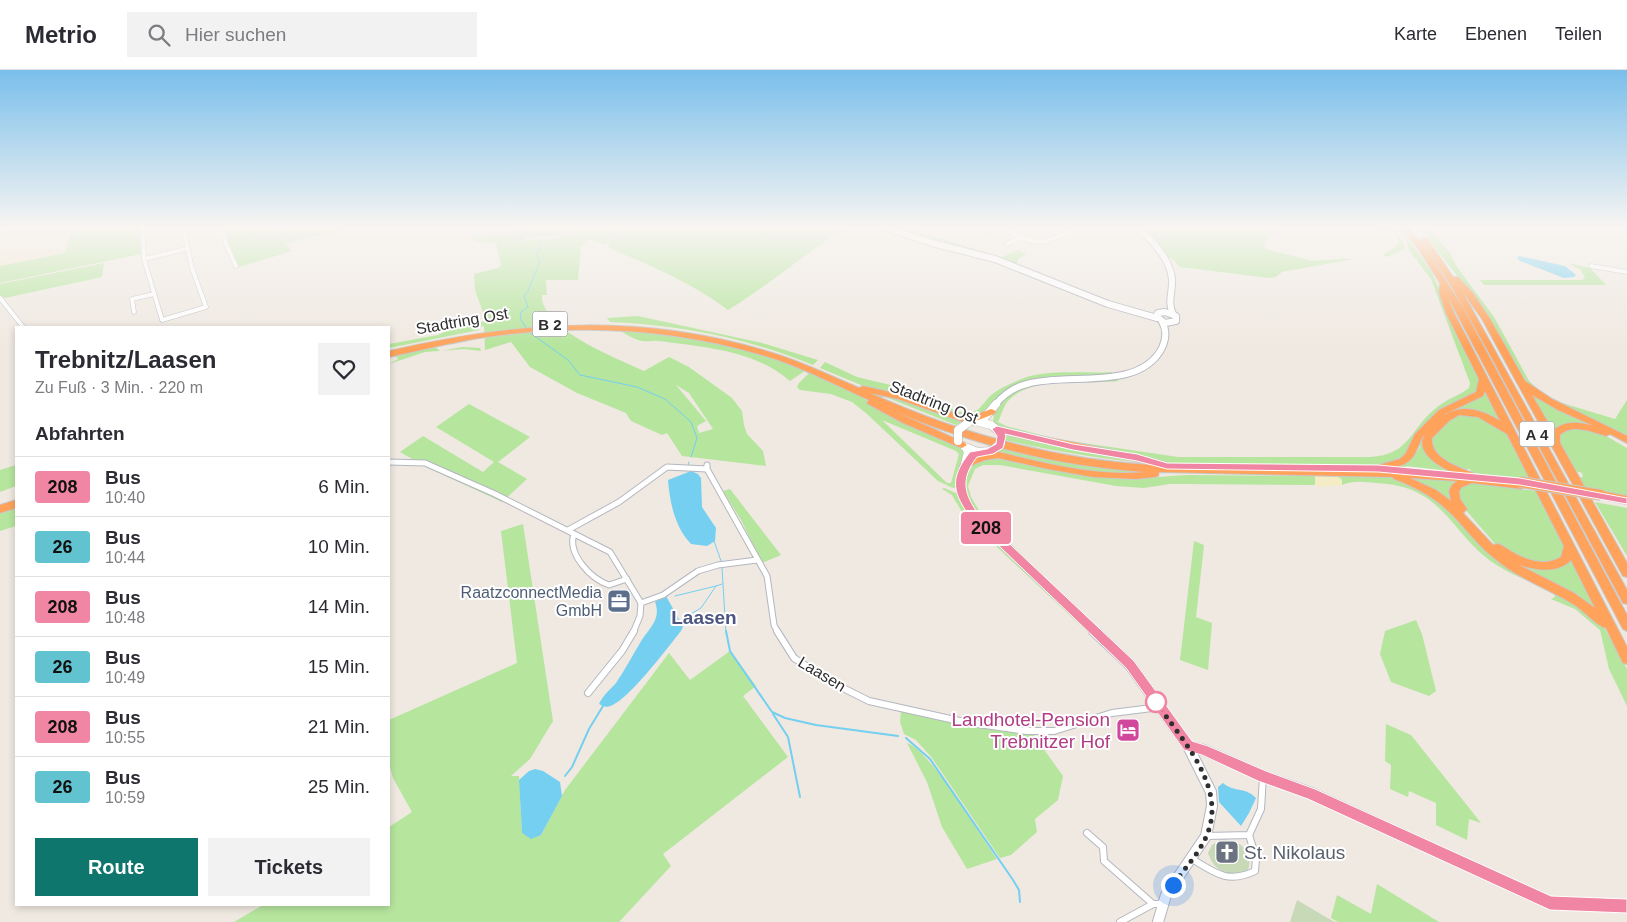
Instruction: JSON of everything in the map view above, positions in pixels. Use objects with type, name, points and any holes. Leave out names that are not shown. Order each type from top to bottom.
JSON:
[{"type":"highway","name":"A 4","points":[[1433,267],[1458,306],[1627,626]]},
{"type":"highway","name":"A 4","points":[[1444,269],[1492,351],[1627,600]]},
{"type":"highway","points":[[1444,269],[1461,284],[1486,319],[1627,573]]},
{"type":"highway","points":[[1442,280],[1443,293],[1450,313],[1627,659]]},
{"type":"highway","name":"Stadtring Ost","points":[[390,352],[463,336],[545,328],[589,326],[636,327],[702,334],[743,343],[785,356],[931,422],[1006,446],[1098,464],[1172,469],[1380,471],[1475,478],[1627,502]]},
{"type":"highway","points":[[1380,471],[1403,462],[1410,455],[1418,436],[1448,408],[1480,394],[1484,378]]},
{"type":"highway","points":[[1520,379],[1542,397],[1593,421],[1627,440]]},
{"type":"highway","name":"B 2","points":[[860,390],[900,398],[954,418],[974,423]]},
{"type":"highway","name":"B 2","points":[[860,390],[882,410],[962,445]]},
{"type":"highway","name":"B 2","points":[[954,418],[976,418],[991,412]]},
{"type":"highway","points":[[1475,478],[1437,458],[1428,447],[1427,440],[1429,436],[1451,415],[1466,412],[1492,419],[1513,436]]},
{"type":"highway","points":[[1555,443],[1555,434],[1558,431],[1574,426],[1598,430],[1627,446]]},
{"type":"highway","name":"B 2","points":[[996,429],[1073,447],[1137,458],[1172,469]]},
{"type":"highway","name":"B 2","points":[[966,465],[989,452],[1057,467],[1120,475],[1149,475],[1172,469]]},
{"type":"highway","points":[[1380,471],[1411,482],[1442,499],[1495,554],[1506,562],[1580,601],[1614,634]]},
{"type":"highway","points":[[1475,478],[1457,485],[1453,495],[1455,501],[1498,549],[1513,558],[1531,564],[1554,566],[1566,559],[1569,546]]},
{"type":"highway","points":[[0,505],[15,500]]},
{"type":"highway","points":[[0,509],[15,504]]},
{"type":"highway","points":[[1616,554],[1627,564]]},
{"type":"main road","points":[[1017,267],[1108,304],[1160,316],[1173,314]]},
{"type":"main road","points":[[1160,316],[1165,309],[1168,281],[1165,267]]},
{"type":"main road","points":[[1158,922],[1158,904],[1192,859],[1206,836],[1212,806],[1211,792],[1188,746],[1130,665],[975,518],[966,506],[960,491],[960,480],[966,465],[968,452],[962,445],[958,430],[974,423],[991,412],[1006,394],[1028,383],[1059,378],[1108,378],[1141,369],[1155,360],[1161,352],[1171,323],[1177,320],[1170,307],[1172,278],[1168,267]]},
{"type":"main road","points":[[1160,316],[1171,323]]},
{"type":"main road","points":[[1160,316],[1166,333]]},
{"type":"main road","points":[[966,465],[974,454],[989,452],[1001,443],[991,412]]},
{"type":"main road","points":[[974,423],[996,429]]},
{"type":"main road","points":[[962,445],[989,452]]},
{"type":"main road","points":[[1188,746],[1204,750],[1263,776],[1311,794],[1550,903],[1627,906]]},
{"type":"street","points":[[146,267],[162,320],[206,307],[192,267]]},
{"type":"street","points":[[1596,267],[1627,272]]},
{"type":"street","points":[[134,312],[132,299],[154,294]]},
{"type":"street","points":[[0,298],[22,326]]},
{"type":"street","points":[[390,462],[425,463],[568,530],[610,552],[641,603],[641,612],[624,649],[588,693]]},
{"type":"street","name":"Laasen","points":[[568,530],[619,502],[667,467],[707,467],[767,576],[774,625],[788,651],[794,658],[831,682],[869,701],[964,722],[1011,729],[1054,731],[1112,713],[1160,707]]},
{"type":"street","points":[[574,534],[571,542],[573,550],[578,558],[602,583],[609,585],[627,578]]},
{"type":"street","points":[[641,603],[663,595],[698,571],[718,565],[757,560]]},
{"type":"street","points":[[1192,859],[1222,876],[1235,879],[1255,871],[1256,858],[1249,836],[1261,809],[1263,776]]},
{"type":"street","points":[[1087,833],[1103,847],[1104,861],[1158,904],[1120,922]]},
{"type":"street","points":[[1206,836],[1249,836]]},
{"type":"green space","points":[[0,267],[79,267],[0,283]]},
{"type":"green space","points":[[85,267],[103,267],[102,277],[5,298],[0,295],[0,284]]},
{"type":"green space","points":[[579,267],[578,280],[546,280],[547,295],[542,295],[545,308],[554,320],[582,341],[644,371],[669,357],[689,367],[732,398],[742,411],[747,434],[763,451],[766,466],[682,456],[667,433],[662,435],[631,421],[626,413],[577,393],[530,367],[511,342],[485,350],[484,326],[479,327],[479,330],[390,348],[390,344],[438,335],[455,327],[486,321],[475,290],[474,274],[498,268]],"holes":[[[676,385],[689,393],[713,429],[699,433],[697,426],[706,421]]]},
{"type":"green space","points":[[652,267],[789,267],[728,310],[700,291]]},
{"type":"green space","points":[[1180,267],[1310,267],[1282,272],[1276,277],[1270,278]]},
{"type":"green space","points":[[1422,267],[1428,267],[1432,273],[1481,383],[1479,389],[1471,397],[1438,412],[1418,432],[1404,457],[1395,463],[1376,466],[1174,464],[1022,435],[999,428],[993,422],[998,405],[1010,394],[1025,386],[1063,380],[1116,379],[1119,381],[1060,382],[1032,387],[1008,401],[998,422],[1006,426],[1056,439],[1178,457],[1370,457],[1393,452],[1408,440],[1427,416],[1436,408],[1469,388],[1470,383],[1431,279]]},
{"type":"green space","points":[[1450,267],[1457,267],[1494,317],[1529,381],[1545,395],[1528,384],[1473,296]]},
{"type":"green space","points":[[1575,267],[1590,268],[1606,285],[1484,285],[1480,280],[1582,280],[1585,278],[1581,270]]},
{"type":"green space","points":[[638,316],[762,343],[818,360],[813,365],[764,347],[713,334],[662,326],[610,322],[607,318]]},
{"type":"green space","points":[[618,330],[666,333],[714,342],[761,354],[806,370],[790,381],[776,371],[745,356],[693,345],[640,340]]},
{"type":"green space","points":[[433,345],[440,351],[425,352],[390,364],[398,359],[395,355]]},
{"type":"green space","points":[[463,347],[480,348],[481,351],[464,349],[442,351]]},
{"type":"green space","points":[[825,362],[857,377],[899,387],[959,412],[978,410],[990,396],[1002,388],[1034,375],[1068,372],[1112,372],[1113,374],[1033,379],[1003,392],[988,409],[978,416],[964,416],[868,388],[820,368]]},
{"type":"green space","points":[[810,372],[859,395],[884,413],[962,448],[965,455],[957,487],[953,488],[938,481],[852,402],[831,394],[800,390],[797,387]],"holes":[[[882,420],[956,451],[959,454],[951,483],[947,483]]]},
{"type":"green space","points":[[1528,389],[1627,442],[1627,444],[1612,435],[1592,427],[1551,431],[1543,416],[1545,415],[1540,411]]},
{"type":"green space","points":[[1485,390],[1501,422],[1463,411],[1426,436],[1426,448],[1458,472],[1406,466],[1406,468],[1395,468],[1411,460],[1420,447],[1418,445],[1423,436],[1437,420]]},
{"type":"green space","points":[[878,394],[895,397],[963,421],[956,425]]},
{"type":"green space","points":[[1547,396],[1562,403],[1615,419],[1627,400],[1627,439],[1598,422],[1560,405]]},
{"type":"green space","points":[[469,404],[530,437],[498,462],[527,479],[502,502],[426,467],[400,452],[423,436],[483,472],[494,462],[436,427]]},
{"type":"green space","points":[[1461,414],[1475,415],[1507,433],[1530,479],[1472,473],[1470,469],[1465,469],[1466,471],[1460,469],[1438,455],[1434,450],[1432,438],[1451,419]]},
{"type":"green space","points":[[1574,427],[1599,432],[1627,448],[1627,497],[1585,489],[1580,477],[1583,477],[1582,473],[1576,471],[1559,441],[1561,432]]},
{"type":"green space","points":[[1004,433],[1149,463],[1095,457],[1023,444],[1005,440]]},
{"type":"green space","points":[[1002,448],[1031,455],[1155,472],[1115,473],[1075,468],[996,452]]},
{"type":"green space","points":[[994,458],[1036,467],[1131,479],[1186,475],[1315,476],[1315,485],[1170,484],[1144,488],[1116,486],[1000,465],[983,465],[975,469],[968,486],[971,497],[980,512],[1119,649],[973,510],[965,486],[968,475],[975,463]]},
{"type":"green space","points":[[15,465],[15,486],[0,492],[0,470]]},
{"type":"green space","points":[[1336,475],[1387,477],[1403,481],[1432,495],[1478,539],[1597,618],[1627,669],[1627,706],[1609,669],[1600,630],[1575,609],[1551,599],[1555,597],[1554,593],[1495,564],[1466,538],[1444,513],[1417,492],[1399,486],[1376,483],[1355,482],[1342,485],[1342,480]]},
{"type":"green space","points":[[1398,476],[1460,481],[1451,488],[1452,501],[1489,543],[1522,564],[1543,568],[1565,565],[1572,557],[1603,617],[1576,596],[1522,569],[1498,553],[1457,510],[1433,491]]},
{"type":"green space","points":[[1472,483],[1537,491],[1561,537],[1566,551],[1559,562],[1533,563],[1497,546],[1457,500],[1458,488]]},
{"type":"green space","points":[[944,488],[958,494],[972,519],[1097,635],[1094,638],[965,517],[952,495],[942,489]]},
{"type":"green space","points":[[730,489],[781,555],[762,563],[741,520],[723,491]]},
{"type":"green space","points":[[1595,502],[1627,508],[1627,556]]},
{"type":"green space","points":[[15,506],[15,526],[0,531],[0,511]]},
{"type":"green space","points":[[523,524],[553,721],[530,759],[511,776],[519,776],[522,833],[541,835],[565,790],[669,653],[690,680],[730,651],[756,686],[743,696],[788,757],[663,854],[671,866],[619,922],[234,922],[261,906],[390,906],[390,826],[412,812],[393,778],[390,767],[390,720],[517,663],[501,531]]},
{"type":"green space","points":[[1194,541],[1204,545],[1196,617],[1212,623],[1208,670],[1180,660]]},
{"type":"green space","points":[[1416,620],[1422,634],[1436,691],[1429,696],[1391,682],[1380,654],[1385,631]]},
{"type":"green space","points":[[901,710],[982,728],[1033,734],[1063,776],[1058,800],[1035,819],[1037,832],[1011,855],[1000,858],[932,758],[916,740],[904,734],[900,722]]},
{"type":"green space","points":[[1386,724],[1411,735],[1481,823],[1469,819],[1467,840],[1436,825],[1436,803],[1409,791],[1408,797],[1390,789],[1391,765],[1385,761]]},
{"type":"green space","points":[[907,743],[917,749],[929,761],[968,814],[997,859],[967,869],[942,827],[927,782]]},
{"type":"green space","points":[[1222,839],[1240,844],[1244,848],[1249,857],[1248,870],[1232,876],[1214,865],[1208,853],[1212,845]]},
{"type":"green space","points":[[1377,884],[1439,922],[1338,922],[1331,918],[1337,895],[1371,914]]},
{"type":"green space","points":[[1297,900],[1331,920],[1335,922],[1290,922]]},
{"type":"sand","points":[[1336,475],[1342,480],[1342,485],[1322,487],[1315,485],[1315,476]]},
{"type":"water","points":[[1535,267],[1566,267],[1576,275],[1564,278]]},
{"type":"water","points":[[691,471],[698,474],[701,478],[702,507],[716,528],[715,541],[707,546],[691,544],[677,523],[670,498],[668,480]]},
{"type":"water","points":[[666,596],[683,627],[681,631],[647,673],[627,694],[609,707],[599,704],[616,683],[653,624],[657,614],[655,602]]},
{"type":"water","points":[[535,769],[543,771],[560,782],[562,796],[541,835],[531,839],[522,833],[519,780],[529,771]]},
{"type":"water","points":[[1223,783],[1252,794],[1256,798],[1241,826],[1219,802],[1218,787]]},
{"type":"waterway","points":[[527,329],[521,320],[520,313],[528,307],[524,296],[528,291],[538,267]]},
{"type":"waterway","points":[[529,332],[568,360],[580,375],[637,387],[665,399],[691,422],[697,438],[691,457]]},
{"type":"waterway","points":[[688,466],[689,462]]},
{"type":"waterway","points":[[714,541],[721,561]]},
{"type":"waterway","points":[[722,568],[726,633]]},
{"type":"waterway","points":[[716,586],[722,584]]},
{"type":"waterway","points":[[675,596],[716,586]]},
{"type":"waterway","points":[[686,617],[701,608],[716,586]]},
{"type":"waterway","points":[[726,631],[730,651],[772,712],[785,718],[816,725],[898,736]]},
{"type":"waterway","points":[[565,776],[572,767],[589,729],[603,706]]},
{"type":"waterway","points":[[773,714],[788,737],[800,797]]},
{"type":"waterway","points":[[906,738],[930,759],[1013,880],[1019,890],[1020,902]]},
{"type":"bus line","name":"208","points":[[1627,500],[1520,482],[1456,474],[1378,468],[1167,466],[1121,454],[1073,447],[997,429],[1002,436],[1000,445],[990,451],[974,454],[962,472],[960,480],[960,491],[963,500],[975,518],[1130,665],[1188,746],[1204,750],[1263,776],[1311,794],[1550,903],[1627,906]]},
{"type":"place","name":"RaatzconnectMedia GmbH","points":[[619,601]]},
{"type":"place","name":"Landhotel-Pension Trebnitzer Hof","points":[[1128,730]]},
{"type":"place","name":"St. Nikolaus","points":[[1227,852]]},
{"type":"district","name":"Laasen","points":[[704,617]]},
{"type":"route","points":[[1156,702],[1188,746],[1211,792],[1212,806],[1206,836],[1194,857],[1173,885]]}]
